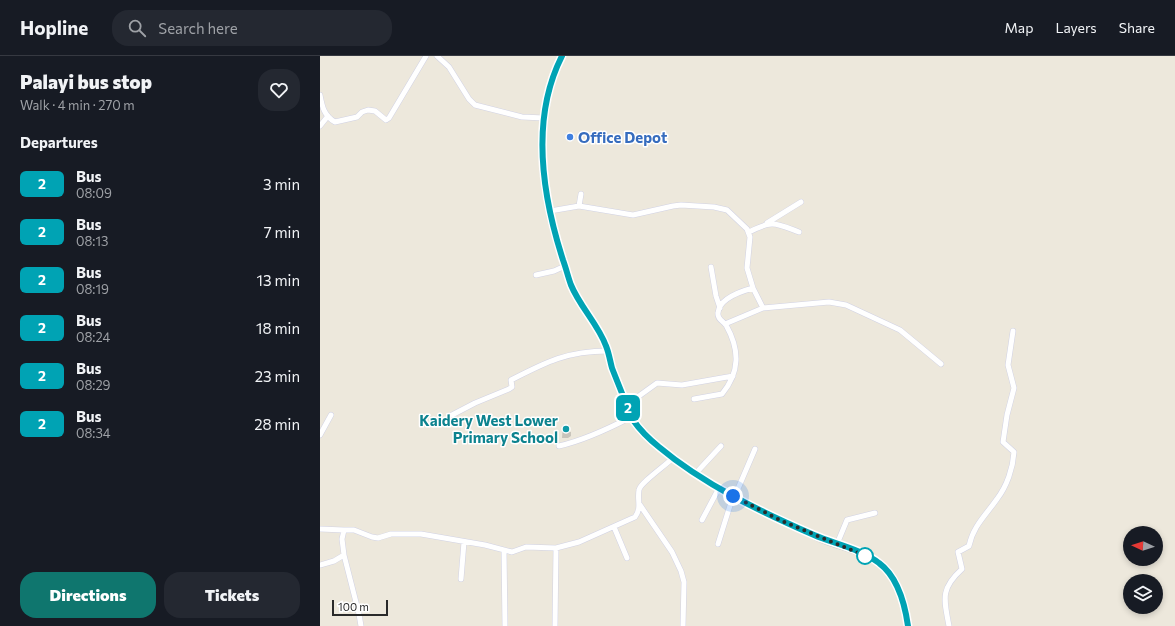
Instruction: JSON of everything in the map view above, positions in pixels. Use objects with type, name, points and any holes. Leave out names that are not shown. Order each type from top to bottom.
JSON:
[{"type":"main road","points":[[562,56],[555,69],[544,118],[542,156],[550,211],[557,242],[570,284],[578,300],[600,332],[631,417],[645,434],[673,458],[733,496],[782,521],[880,563],[890,574],[899,591],[908,626]]},
{"type":"street","points":[[320,94],[323,110],[335,122],[356,117],[362,112],[368,110],[374,111],[386,120],[389,118],[426,56]]},
{"type":"street","points":[[437,56],[449,67],[469,99],[475,105],[522,117],[544,118]]},
{"type":"street","points":[[320,126],[328,116]]},
{"type":"street","points":[[579,206],[580,194]]},
{"type":"street","points":[[749,232],[766,224],[801,202]]},
{"type":"street","points":[[550,211],[579,206],[633,215],[674,206],[714,207],[727,210],[740,221],[749,232],[750,237],[747,268],[753,288],[763,308]]},
{"type":"street","points":[[766,224],[779,224],[799,232]]},
{"type":"street","points":[[536,275],[554,271],[565,266]]},
{"type":"street","points":[[712,267],[716,296],[720,308]]},
{"type":"street","points":[[694,399],[722,394],[734,376],[736,359],[732,341],[725,324],[718,318],[718,312],[721,304],[737,292],[753,288]]},
{"type":"street","points":[[725,324],[763,308],[829,302],[846,304],[900,330],[941,364]]},
{"type":"street","points":[[948,626],[946,591],[950,581],[962,569],[958,552],[969,546],[972,534],[998,499],[1010,473],[1014,452],[1003,442],[1007,415],[1014,388],[1008,365],[1013,331]]},
{"type":"street","points":[[452,415],[474,403],[509,389],[512,387],[511,380],[557,358],[571,354],[608,351]]},
{"type":"street","points":[[625,401],[639,396],[657,384],[682,385],[734,376]]},
{"type":"street","points":[[320,435],[331,415]]},
{"type":"street","points":[[559,446],[583,439],[631,417]]},
{"type":"street","points":[[696,473],[721,446]]},
{"type":"street","points":[[718,544],[733,496],[737,491],[756,449]]},
{"type":"street","points":[[320,529],[354,530],[378,538],[391,534],[421,534],[485,545],[512,552],[526,547],[556,548],[579,542],[635,517],[639,512],[639,490],[643,483],[673,458]]},
{"type":"street","points":[[702,520],[720,488]]},
{"type":"street","points":[[640,505],[672,552],[681,571],[684,590],[683,626]]},
{"type":"street","points":[[837,544],[847,520],[875,513]]},
{"type":"street","points":[[614,527],[627,558]]},
{"type":"street","points":[[344,530],[342,539],[344,555],[359,614],[360,626]]},
{"type":"street","points":[[461,579],[464,542]]},
{"type":"street","points":[[555,626],[556,548]]},
{"type":"street","points":[[504,550],[505,626]]},
{"type":"street","points":[[320,565],[334,561],[344,555]]},
{"type":"building","name":"Kaidery West Lower Primary School","points":[[563,425],[569,425],[568,432],[571,432],[571,436],[568,438],[562,438]]},
{"type":"bus line","name":"2","points":[[562,56],[555,69],[548,96],[543,128],[542,156],[550,214],[570,284],[578,300],[600,332],[607,346],[612,367],[631,417],[645,434],[673,458],[733,496],[782,521],[880,563],[890,574],[899,591],[908,626]]},
{"type":"place","name":"Office Depot","points":[[570,137]]},
{"type":"place","name":"Kaidery West Lower Primary School","points":[[566,429]]},
{"type":"route","points":[[733,496],[782,521],[868,557],[865,556]]}]
